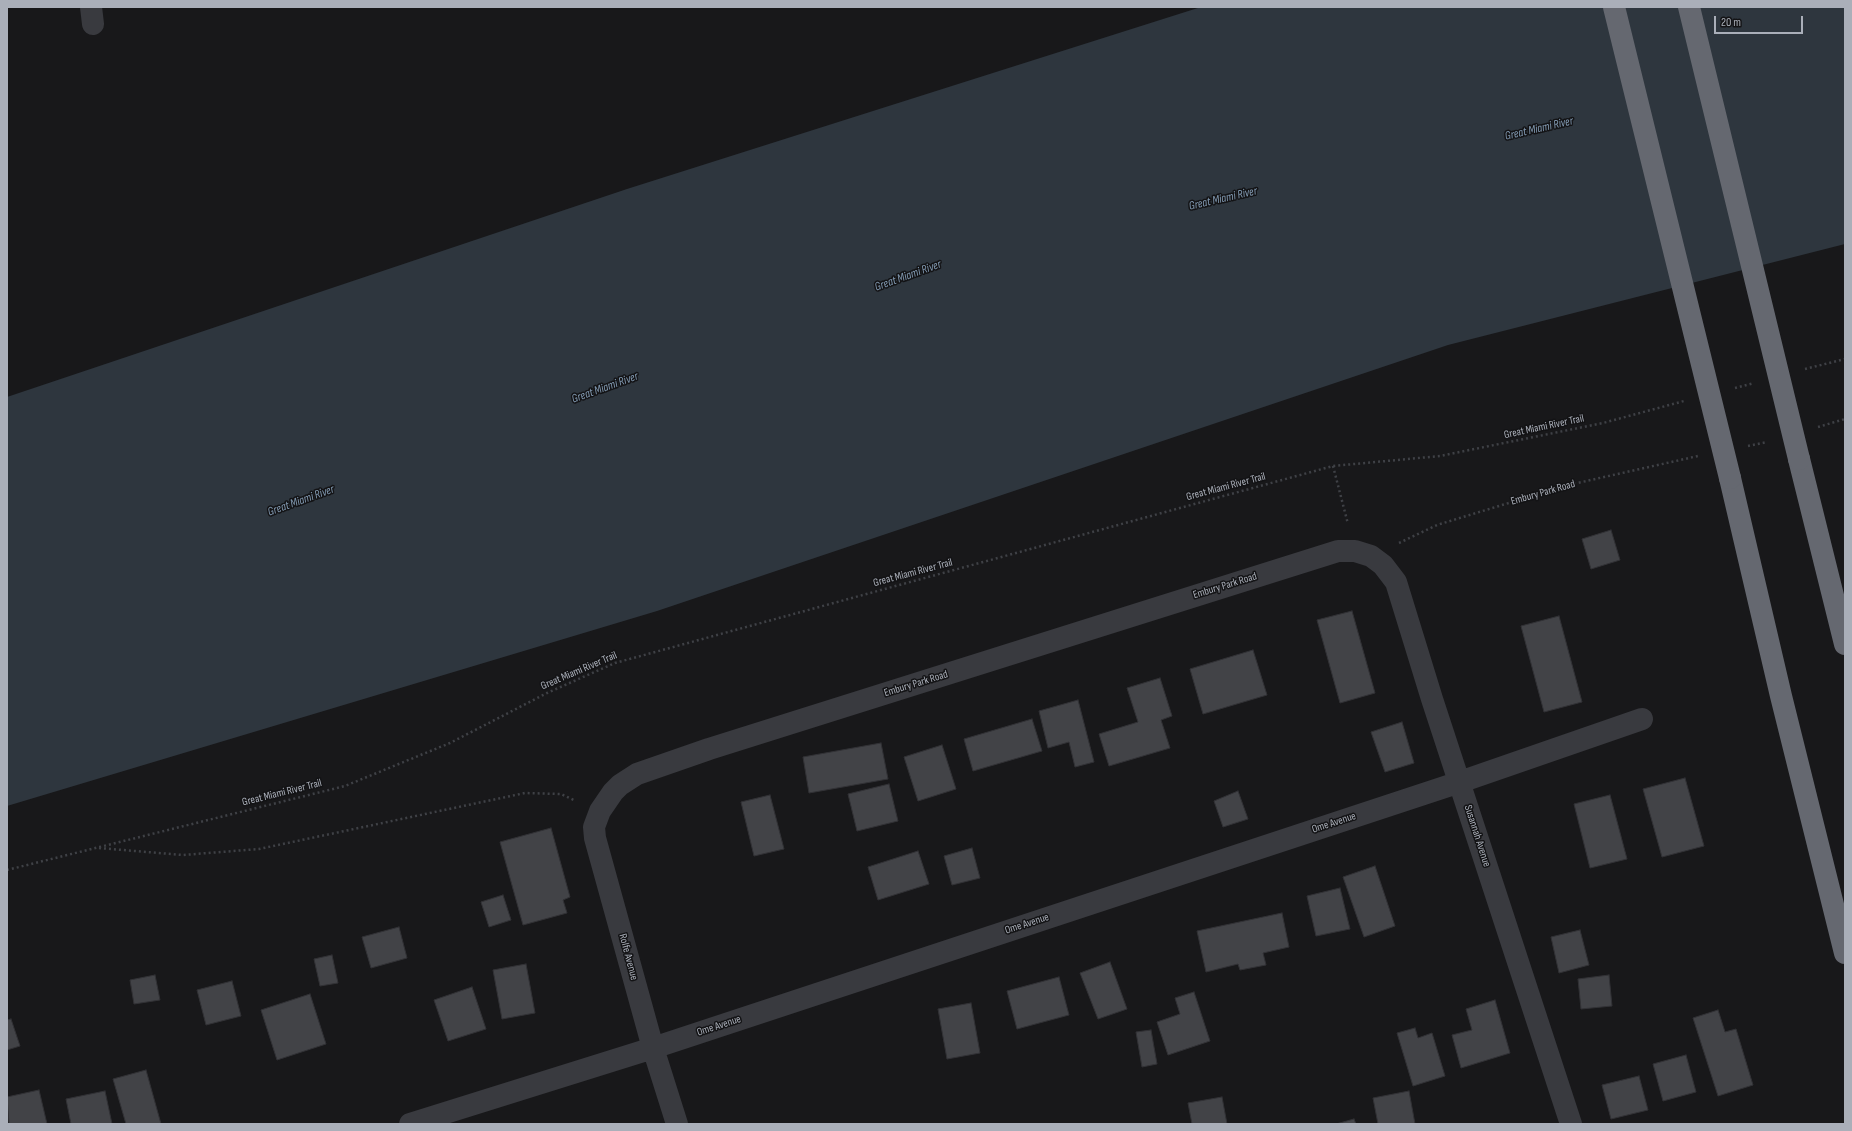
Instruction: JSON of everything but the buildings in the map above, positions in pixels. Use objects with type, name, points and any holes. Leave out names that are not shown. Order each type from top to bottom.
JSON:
[{"type":"highway","points":[[1614,7],[1845,953]]},
{"type":"highway","points":[[1689,7],[1845,644]]},
{"type":"street","name":"Embury Park Road","points":[[613,792],[636,774],[709,749],[1338,551],[1363,554]]},
{"type":"street","name":"Susannah Avenue","points":[[1363,554],[1383,565],[1396,582],[1571,1124]]},
{"type":"street","name":"Ome Avenue","points":[[410,1124],[653,1048],[1460,782],[1642,719]]},
{"type":"street","name":"Rolfe Avenue","points":[[613,792],[600,811],[594,827],[595,838],[653,1048],[677,1124]]},
{"type":"path","points":[[1800,371],[1845,359]]},
{"type":"path","points":[[1732,389],[1762,381]]},
{"type":"path","name":"Great Miami River Trail","points":[[7,870],[345,786],[450,743],[547,693],[616,663],[1333,466],[1440,456],[1603,423],[1686,401]]},
{"type":"path","points":[[1814,428],[1845,419]]},
{"type":"path","points":[[1746,446],[1769,441]]},
{"type":"path","name":"Embury Park Road","points":[[1363,554],[1437,525],[1564,486],[1701,456]]},
{"type":"path","points":[[1333,466],[1363,554]]},
{"type":"path","points":[[96,848],[183,855],[259,849],[525,793],[561,794],[600,811]]},
{"type":"water","name":"Great Miami River","points":[[1201,7],[1845,7],[1845,244],[1448,345],[657,611],[7,806],[7,397],[627,189]]}]
